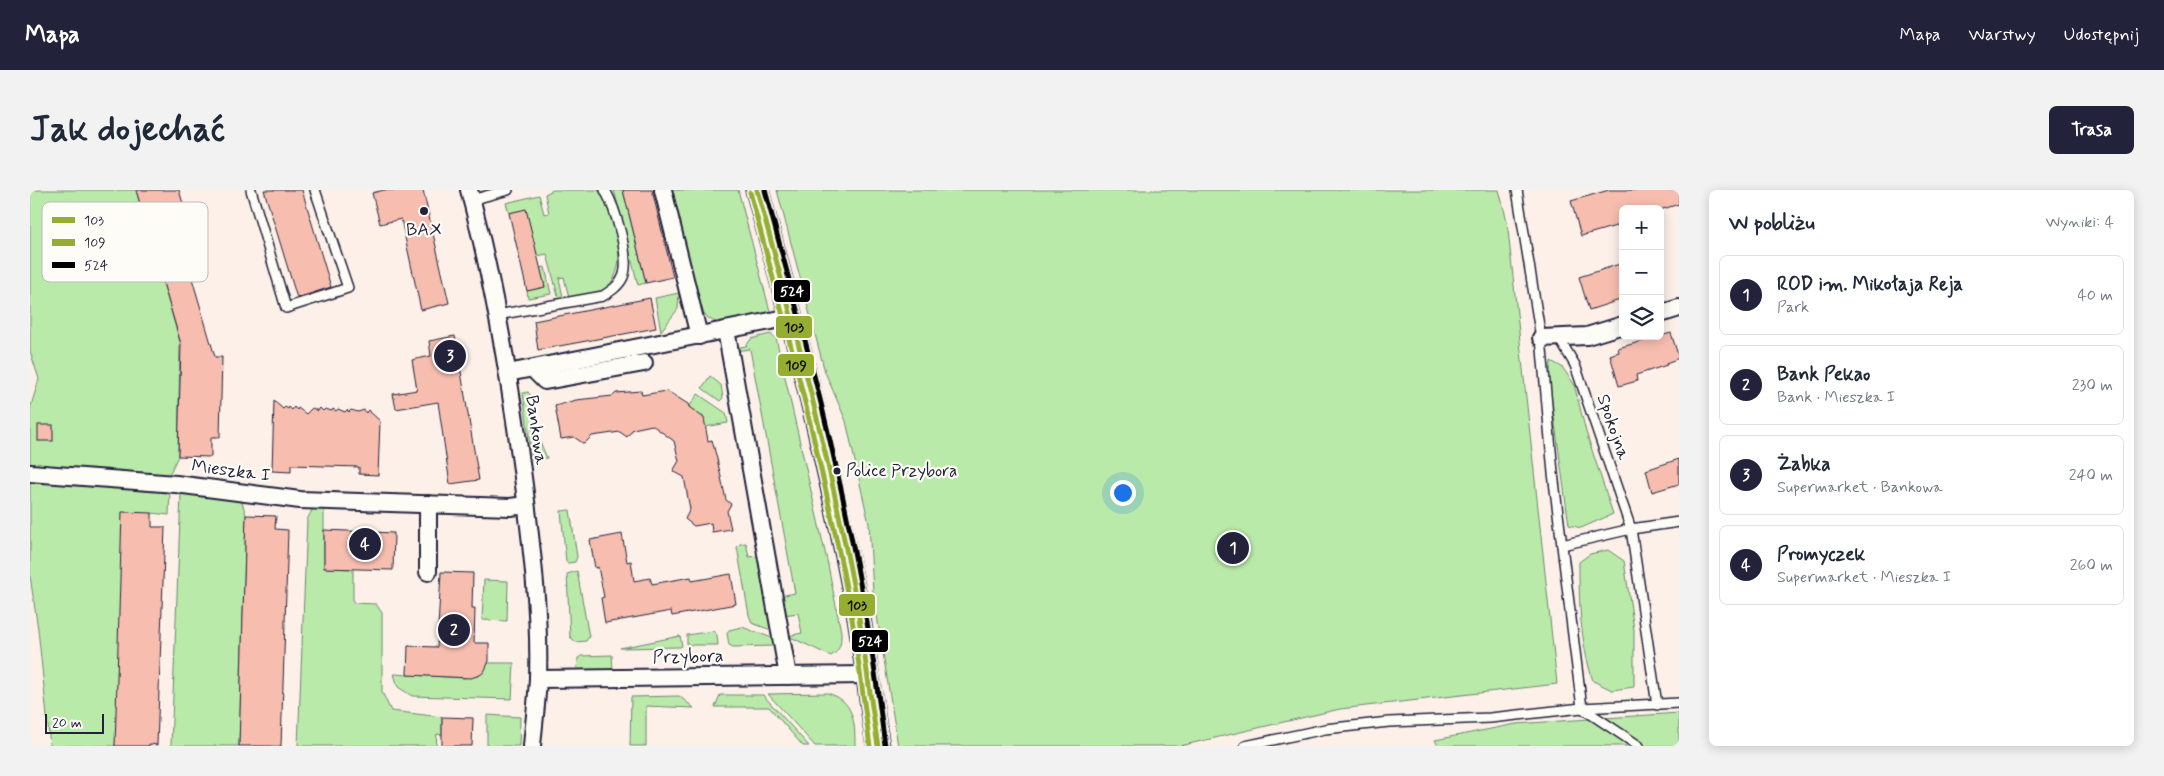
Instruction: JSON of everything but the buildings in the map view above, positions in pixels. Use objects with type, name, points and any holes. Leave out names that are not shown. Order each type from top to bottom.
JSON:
[{"type":"street","points":[[663,190],[699,336]]},
{"type":"street","points":[[757,190],[791,317],[849,569],[878,746]]},
{"type":"street","name":"Bankowa","points":[[470,195],[508,373],[526,505],[535,591],[538,679]]},
{"type":"street","points":[[1664,313],[1679,308]]},
{"type":"street","points":[[508,373],[791,317]]},
{"type":"street","points":[[1541,338],[1587,336],[1619,326]]},
{"type":"street","points":[[726,330],[788,676]]},
{"type":"street","points":[[533,368],[544,381],[644,363]]},
{"type":"street","name":"Mieszka I","points":[[30,473],[222,489],[300,500],[510,507],[526,505]]},
{"type":"street","points":[[428,504],[428,572]]},
{"type":"street","name":"Przybora","points":[[538,679],[867,675]]},
{"type":"street","points":[[532,746],[538,679]]},
{"type":"lane","points":[[251,190],[286,308],[348,288],[315,190]]},
{"type":"lane","points":[[470,195],[508,190]]},
{"type":"lane","points":[[497,315],[603,296],[614,289],[623,277],[626,258],[610,199],[605,190]]},
{"type":"lane","points":[[1517,190],[1541,338],[1562,545],[1582,708],[1639,746]]},
{"type":"lane","name":"Spokojna","points":[[1559,338],[1575,365],[1631,529],[1657,705]]},
{"type":"lane","points":[[1562,545],[1631,529],[1679,522]]},
{"type":"lane","points":[[1245,746],[1325,729],[1389,722],[1490,718],[1582,708],[1679,703]]},
{"type":"green space","points":[[30,190],[136,190],[139,202],[42,202],[42,282],[163,282],[180,342],[178,456],[169,475],[30,464],[30,409],[39,379],[30,351]]},
{"type":"green space","points":[[553,190],[598,190],[604,197],[615,230],[619,255],[618,267],[614,278],[607,287],[599,292],[569,298],[564,277],[559,278],[563,297],[558,296],[547,254],[537,256],[526,210],[509,213],[506,203],[539,195],[544,214],[549,213],[545,194]]},
{"type":"green space","points":[[614,190],[623,190],[646,283],[638,285]]},
{"type":"green space","points":[[669,190],[738,190],[771,315],[740,323],[722,324],[706,316],[698,307]]},
{"type":"green space","points":[[777,190],[1499,190],[1507,221],[1557,684],[1340,709],[1180,746],[898,746],[873,591],[869,524],[846,421],[825,372]]},
{"type":"green space","points":[[545,267],[551,294],[528,298],[527,291],[545,287],[540,268]]},
{"type":"green space","points":[[679,293],[678,309],[661,331],[655,298]]},
{"type":"green space","points":[[770,334],[776,338],[828,565],[841,632],[840,646],[831,656],[788,636],[802,633],[798,613],[784,615],[780,596],[795,593],[750,349],[736,351],[735,348],[746,346],[751,339]]},
{"type":"green space","points":[[1551,361],[1562,367],[1574,384],[1586,432],[1613,514],[1581,528],[1569,525],[1549,380]]},
{"type":"green space","points":[[710,376],[721,385],[723,398],[720,401],[702,388]]},
{"type":"green space","points":[[528,392],[531,396],[537,435],[547,458],[532,460],[523,393]]},
{"type":"green space","points":[[698,394],[726,413],[728,423],[705,427],[703,416],[698,417],[697,413],[689,407]]},
{"type":"green space","points":[[30,481],[170,488],[169,515],[152,513],[115,746],[50,746],[38,629],[30,576]]},
{"type":"green space","points":[[186,490],[241,499],[246,515],[239,746],[171,746],[181,494]]},
{"type":"green space","points":[[319,507],[324,508],[324,568],[353,569],[353,603],[376,604],[382,613],[382,692],[391,711],[442,717],[442,735],[437,734],[436,746],[298,746],[307,520],[312,510]]},
{"type":"green space","points":[[570,510],[577,557],[575,562],[568,563],[566,562],[561,511]]},
{"type":"green space","points":[[746,543],[749,557],[757,556],[771,630],[752,623],[749,615],[737,547],[740,544]]},
{"type":"green space","points":[[1608,550],[1624,561],[1634,630],[1634,687],[1612,690],[1593,681],[1585,651],[1579,593],[1579,562],[1590,554]]},
{"type":"green space","points":[[577,571],[589,637],[586,641],[576,642],[570,637],[567,574]]},
{"type":"green space","points":[[484,580],[508,581],[507,621],[482,620]]},
{"type":"green space","points":[[742,627],[772,638],[774,646],[733,647],[729,645],[727,633],[729,630]]},
{"type":"green space","points":[[713,631],[717,635],[718,645],[687,645],[687,635]]},
{"type":"green space","points":[[680,636],[682,646],[680,647],[620,648]]},
{"type":"green space","points":[[612,655],[613,670],[577,670],[578,658],[581,656]]},
{"type":"green space","points":[[485,663],[514,663],[512,699],[412,696],[398,687],[394,674],[465,678],[466,676],[480,675],[484,671]]},
{"type":"green space","points":[[827,693],[836,696],[848,707],[853,721],[855,746],[815,746],[768,694]]},
{"type":"green space","points":[[720,695],[763,695],[809,746],[803,746],[769,707],[715,707]]},
{"type":"green space","points":[[679,696],[694,708],[646,706],[646,746],[630,746],[631,697]]},
{"type":"green space","points":[[1679,713],[1679,746],[1438,746],[1435,740],[1516,724]]},
{"type":"green space","points":[[487,715],[520,717],[519,746],[487,746]]},
{"type":"transit line","name":"103","points":[[757,190],[800,349],[838,510],[859,618],[878,746]]},
{"type":"transit line","name":"524","points":[[765,190],[834,456],[869,633],[885,745]]},
{"type":"transit line","name":"109","points":[[750,192],[792,351],[842,565],[852,619],[870,746]]},
{"type":"place","name":"BAX","points":[[424,211]]},
{"type":"place","name":"Żabka","points":[[450,356]]},
{"type":"place","name":"Police Przybora","points":[[837,471]]},
{"type":"place","name":"Promyczek","points":[[365,544]]},
{"type":"place","name":"ROD im. Mikołaja Reja","points":[[1233,548]]},
{"type":"place","name":"Bank Pekao","points":[[454,630]]}]
